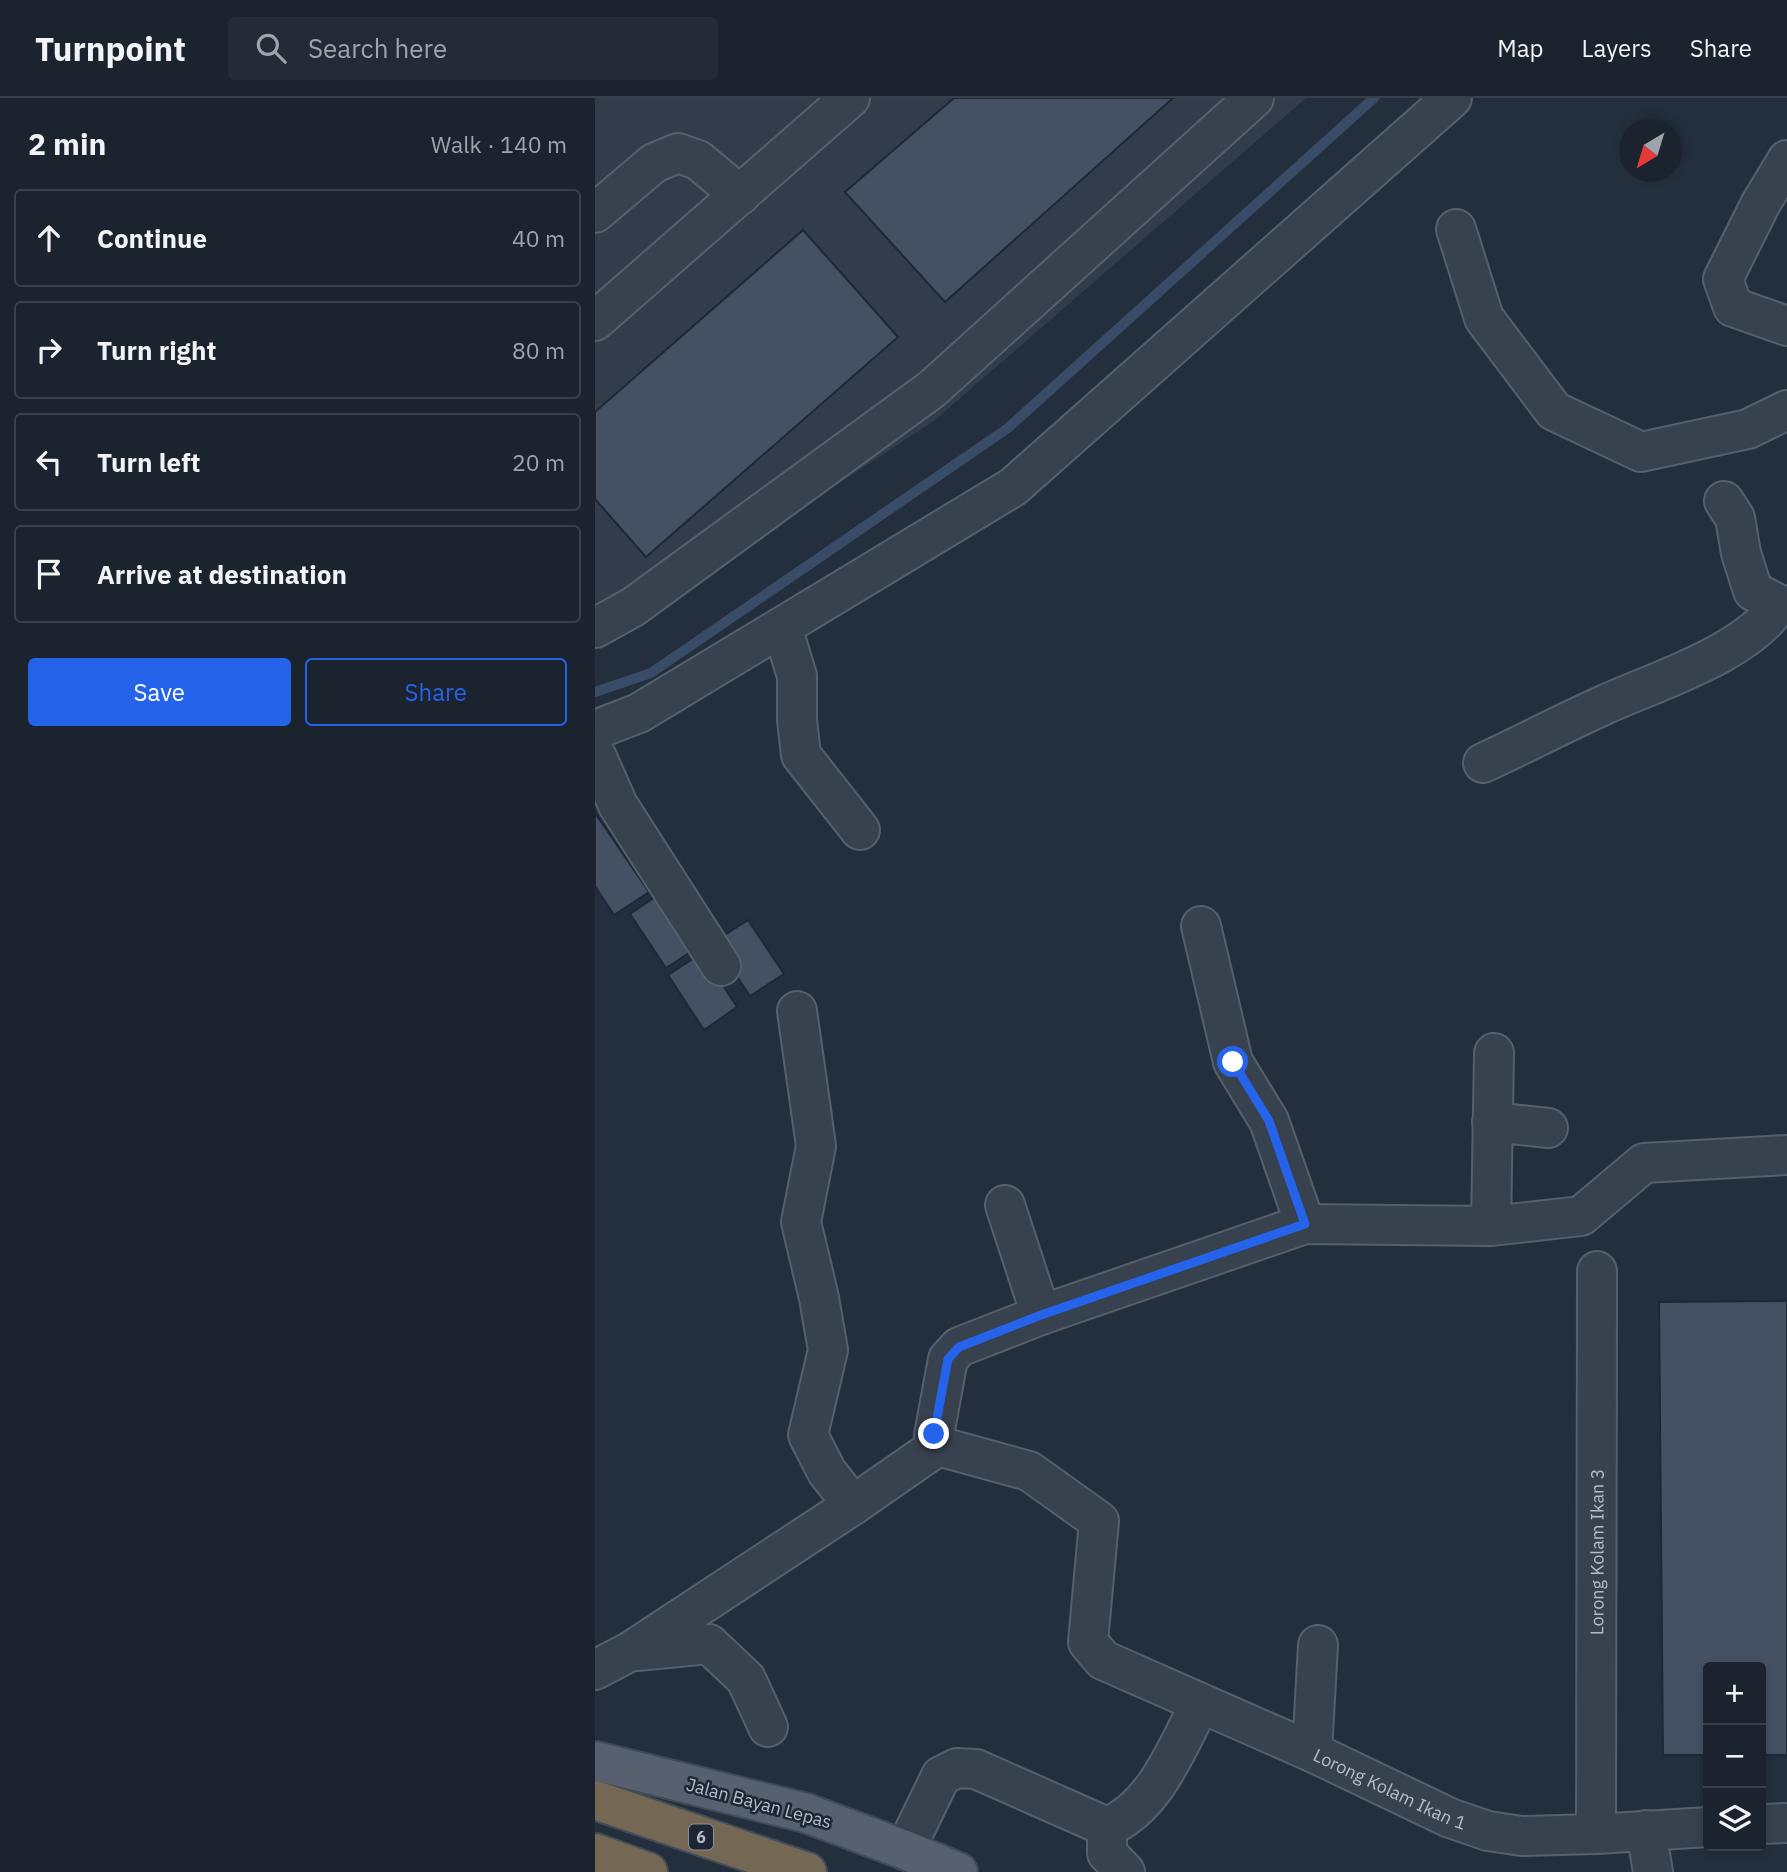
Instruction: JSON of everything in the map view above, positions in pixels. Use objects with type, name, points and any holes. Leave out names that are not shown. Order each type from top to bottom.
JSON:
[{"type":"highway","name":"6","points":[[595,1800],[807,1872]]},
{"type":"highway","points":[[595,1853],[647,1872]]},
{"type":"main road","name":"Jalan Bayan Lepas","points":[[595,1761],[806,1813],[958,1872]]},
{"type":"street","points":[[595,321],[850,98]]},
{"type":"street","points":[[595,628],[633,607],[932,389],[1254,98]]},
{"type":"street","points":[[595,730],[639,713],[1013,487],[1452,98]]},
{"type":"street","points":[[595,213],[654,163],[678,153],[698,160],[740,195]]},
{"type":"street","points":[[1787,160],[1761,203],[1723,279],[1733,307],[1787,327]]},
{"type":"street","points":[[1456,229],[1484,318],[1554,411],[1641,452],[1748,429],[1787,410]]},
{"type":"street","points":[[1483,763],[1703,662],[1771,617],[1782,605],[1753,591],[1741,553],[1735,518],[1724,501]]},
{"type":"street","points":[[782,627],[797,676],[797,720],[801,755],[860,830]]},
{"type":"street","points":[[595,754],[618,805],[722,965]]},
{"type":"street","points":[[1201,926],[1233,1062],[1269,1121],[1305,1224]]},
{"type":"street","points":[[797,1010],[816,1146],[801,1222],[819,1297],[828,1350],[808,1435],[827,1472],[853,1505]]},
{"type":"street","points":[[1491,1226],[1494,1053]]},
{"type":"street","points":[[1492,1122],[1548,1128]]},
{"type":"street","points":[[595,1670],[631,1651],[938,1446],[934,1434],[948,1359],[959,1347],[1041,1315],[1305,1224],[1491,1226],[1581,1216],[1644,1163],[1787,1155]]},
{"type":"street","points":[[1005,1205],[1041,1315]]},
{"type":"street","name":"Lorong Kolam Ikan 3","points":[[1596,1834],[1597,1271]]},
{"type":"street","name":"Lorong Kolam Ikan 1","points":[[938,1446],[1029,1471],[1099,1521],[1088,1642],[1103,1660],[1312,1752],[1450,1818],[1488,1830],[1522,1836],[1703,1827]]},
{"type":"street","points":[[631,1651],[709,1644],[746,1679],[768,1727]]},
{"type":"street","points":[[1312,1752],[1318,1645]]},
{"type":"street","points":[[905,1850],[941,1776],[957,1768],[976,1769],[1107,1827],[1124,1821],[1149,1797],[1201,1704]]},
{"type":"street","points":[[1766,1824],[1787,1823]]},
{"type":"street","points":[[1107,1827],[1107,1853],[1125,1872]]},
{"type":"street","points":[[1646,1830],[1653,1872]]},
{"type":"shaded area","points":[[595,98],[1306,98],[934,421],[621,626],[595,636]]},
{"type":"building","points":[[954,98],[1173,98],[945,302],[845,192]]},
{"type":"building","points":[[803,230],[898,337],[646,557],[595,499],[595,412]]},
{"type":"building","points":[[595,813],[649,892],[614,915],[595,886]]},
{"type":"building","points":[[664,891],[700,946],[666,968],[630,914]]},
{"type":"building","points":[[748,920],[784,974],[750,996],[714,942]]},
{"type":"building","points":[[702,953],[737,1007],[704,1030],[668,975]]},
{"type":"building","points":[[1787,1301],[1787,1755],[1766,1755],[1766,1662],[1703,1662],[1703,1755],[1663,1755],[1659,1302]]},
{"type":"waterway","points":[[595,692],[651,673],[1008,428],[1374,98]]},
{"type":"route","points":[[934,1434],[948,1359],[959,1347],[1041,1315],[1305,1224],[1269,1121],[1233,1062]]}]
